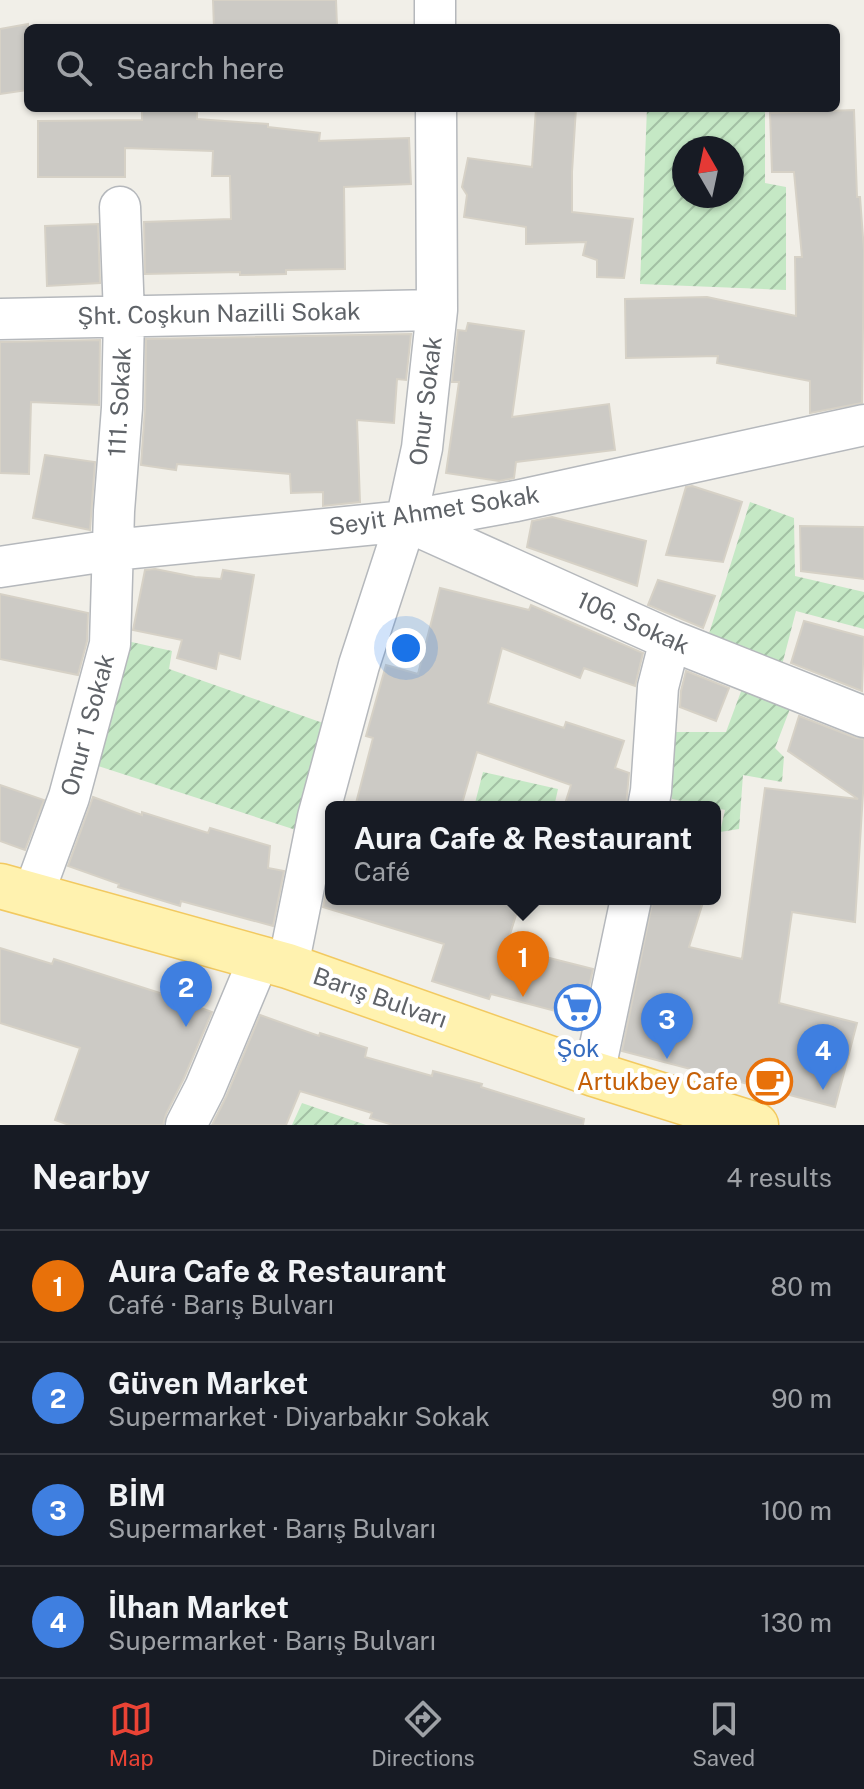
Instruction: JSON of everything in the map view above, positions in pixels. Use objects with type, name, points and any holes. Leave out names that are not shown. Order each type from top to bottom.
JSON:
[{"type":"main road","name":"Barış Bulvarı","points":[[16,890],[274,962],[594,1074],[756,1125]]},
{"type":"street","points":[[435,0],[435,24]]},
{"type":"street","name":"Onur Sokak","points":[[186,1125],[274,962],[359,665],[406,521],[422,448],[437,310],[436,112]]},
{"type":"street","name":"111. Sokak","points":[[113,550],[124,316],[120,207]]},
{"type":"street","name":"Şht. Coşkun Nazilli Sokak","points":[[0,319],[437,310]]},
{"type":"street","name":"Seyit Ahmet Sokak","points":[[0,567],[113,550],[406,521],[516,501],[864,425]]},
{"type":"street","name":"106. Sokak","points":[[406,521],[670,640],[864,717]]},
{"type":"street","name":"Onur 1 Sokak","points":[[16,890],[69,797],[110,644],[113,550]]},
{"type":"street","points":[[649,801],[658,687],[670,640]]},
{"type":"street","points":[[594,1074],[630,905]]},
{"type":"green space","points":[[647,112],[765,112],[765,183],[786,187],[786,290],[640,284]]},
{"type":"green space","points":[[750,502],[794,518],[795,576],[864,592],[864,629],[796,611],[782,665],[708,637]]},
{"type":"green space","points":[[127,641],[172,651],[169,669],[323,723],[296,830],[95,765]]},
{"type":"green space","points":[[743,686],[793,701],[775,748],[784,757],[782,782],[743,775],[739,829],[721,832],[725,810],[721,809],[721,801],[672,799],[673,732],[726,732]]},
{"type":"green space","points":[[483,772],[558,789],[555,801],[476,801]]},
{"type":"green space","points":[[302,1103],[366,1125],[292,1125]]},
{"type":"building","points":[[213,0],[336,0],[337,24],[214,24]]},
{"type":"building","points":[[24,25],[24,91],[0,94],[0,29]]},
{"type":"building","points":[[854,110],[857,197],[860,197],[864,251],[862,403],[810,413],[810,381],[717,363],[718,356],[626,358],[625,299],[707,297],[796,316],[795,257],[802,257],[794,172],[772,172],[770,113]]},
{"type":"building","points":[[142,112],[197,112],[197,119],[268,124],[268,127],[320,133],[319,141],[409,138],[411,184],[344,187],[345,269],[286,270],[286,274],[145,274],[144,222],[231,219],[230,176],[212,176],[213,151],[125,148],[125,177],[38,177],[38,121],[142,120]]},
{"type":"building","points":[[536,112],[576,112],[572,212],[633,219],[624,278],[597,277],[597,260],[583,255],[586,242],[526,244],[526,227],[464,217],[467,195],[462,187],[468,158],[532,167]]},
{"type":"building","points":[[98,224],[100,283],[47,286],[45,226]]},
{"type":"building","points":[[468,323],[524,331],[512,417],[609,404],[615,450],[516,462],[514,478],[499,481],[446,473],[459,382],[452,382],[458,330],[466,331]]},
{"type":"building","points":[[411,334],[406,380],[397,379],[394,423],[357,420],[360,502],[323,506],[323,492],[291,493],[290,474],[177,464],[176,470],[141,465],[146,339]]},
{"type":"building","points":[[100,340],[99,405],[31,402],[29,474],[0,473],[0,342]]},
{"type":"building","points":[[45,455],[95,462],[90,530],[33,518]]},
{"type":"building","points":[[692,486],[742,502],[723,562],[666,555],[686,487]]},
{"type":"building","points":[[552,517],[646,541],[637,586],[527,547],[532,521]]},
{"type":"building","points":[[800,526],[864,527],[864,579],[801,571]]},
{"type":"building","points":[[145,570],[221,579],[223,570],[254,575],[240,659],[219,653],[216,669],[177,658],[182,640],[133,630]]},
{"type":"building","points":[[658,580],[715,596],[703,628],[648,605]]},
{"type":"building","points":[[440,588],[529,610],[531,605],[643,653],[635,686],[584,668],[580,678],[502,648],[488,703],[564,728],[566,722],[624,741],[615,768],[629,773],[627,801],[566,801],[571,785],[477,752],[463,801],[357,801],[373,738],[366,736],[386,665],[418,674]]},
{"type":"building","points":[[0,594],[88,613],[87,641],[78,675],[0,659]]},
{"type":"building","points":[[804,621],[864,637],[862,691],[791,663]]},
{"type":"building","points":[[686,671],[729,688],[716,721],[680,707]]},
{"type":"building","points":[[799,716],[864,739],[855,922],[792,912],[779,1003],[857,1023],[835,1107],[622,1051],[652,905],[702,905],[689,947],[742,959],[765,788],[858,799],[788,751]]},
{"type":"building","points":[[0,785],[44,800],[25,850],[0,841]]},
{"type":"building","points":[[93,797],[142,815],[142,812],[208,833],[210,828],[270,846],[268,868],[284,871],[273,926],[181,901],[180,906],[118,887],[119,884],[68,866]]},
{"type":"building","points":[[325,898],[325,905],[519,905],[506,947],[593,969],[582,1018],[491,994],[489,999],[432,981],[444,944],[323,907]]},
{"type":"building","points":[[0,948],[52,964],[54,959],[212,1012],[163,1125],[69,1125],[55,1120],[80,1048],[0,1023]]},
{"type":"building","points":[[260,1015],[319,1036],[320,1033],[367,1048],[365,1057],[432,1076],[433,1071],[482,1084],[481,1087],[584,1119],[583,1125],[393,1125],[370,1118],[372,1113],[300,1091],[286,1125],[212,1125]]},
{"type":"place","name":"Aura Cafe & Restaurant","points":[[523,997]]},
{"type":"place","name":"Şok","points":[[578,1007]]},
{"type":"place","name":"Güven Market","points":[[186,1027]]},
{"type":"place","name":"BİM","points":[[667,1059]]},
{"type":"place","name":"Artukbey Cafe","points":[[769,1082]]},
{"type":"place","name":"İlhan Market","points":[[823,1090]]}]
